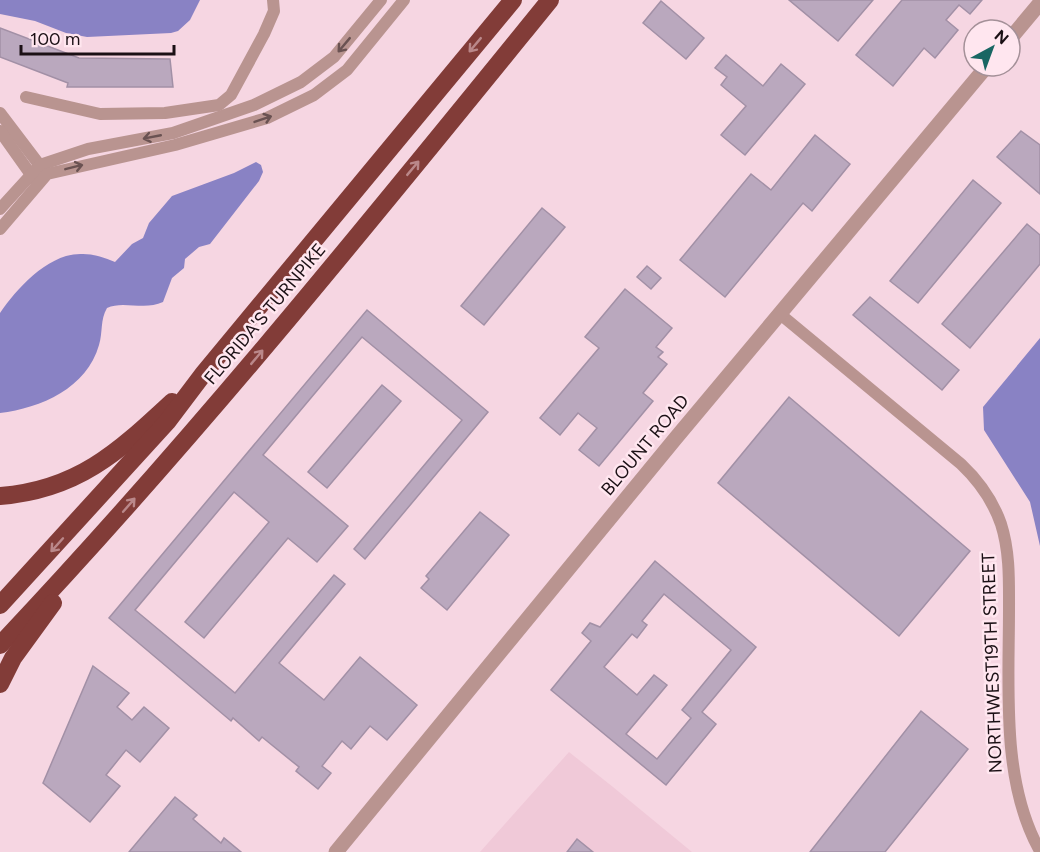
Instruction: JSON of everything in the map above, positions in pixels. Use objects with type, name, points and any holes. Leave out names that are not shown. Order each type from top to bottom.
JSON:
[{"type":"highway","name":"FLORIDA'S TURNPIKE","points":[[0,605],[167,422],[204,373],[513,0]]},
{"type":"highway","name":"FLORIDA'S TURNPIKE","points":[[0,645],[91,549],[249,367],[550,0]]},
{"type":"highway","points":[[0,496],[23,494],[64,483],[104,461],[204,373]]},
{"type":"highway","points":[[0,684],[13,658],[91,549]]},
{"type":"street","points":[[26,97],[100,114],[171,112],[219,105],[231,95],[264,34],[274,11],[273,0]]},
{"type":"street","points":[[174,139],[301,82],[333,57],[381,0]]},
{"type":"street","points":[[0,208],[44,170],[267,118],[314,96],[346,70],[404,0]]},
{"type":"street","points":[[1022,25],[1040,3]]},
{"type":"street","name":"BLOUNT ROAD","points":[[336,852],[977,78]]},
{"type":"street","points":[[0,112],[44,170]]},
{"type":"street","points":[[171,112],[174,139]]},
{"type":"street","points":[[0,131],[33,179]]},
{"type":"street","points":[[0,229],[33,179]]},
{"type":"street","name":"NORTHWEST19TH STREET","points":[[780,314],[961,464],[977,481],[995,509],[1008,555],[1014,776],[1026,823],[1040,851]]},
{"type":"shaded area","points":[[0,0],[200,0],[190,20],[178,31],[87,37],[66,33],[35,21],[0,14]]},
{"type":"shaded area","points":[[256,162],[261,165],[263,172],[259,181],[210,244],[199,247],[185,259],[184,268],[172,278],[163,302],[148,306],[120,305],[107,308],[103,317],[99,345],[93,360],[73,384],[46,401],[0,413],[0,313],[25,283],[47,265],[71,255],[92,255],[115,262],[132,244],[143,238],[149,223],[172,196],[234,173]]},
{"type":"shaded area","points":[[1040,338],[1040,546],[1030,502],[984,430],[983,407]]},
{"type":"shaded area","points":[[569,752],[613,787],[692,852],[480,852]]},
{"type":"building","points":[[789,0],[873,0],[838,41]]},
{"type":"building","points":[[902,0],[982,0],[970,14],[959,5],[946,20],[958,30],[935,58],[924,48],[893,86],[856,55]]},
{"type":"building","points":[[661,1],[704,38],[686,59],[643,23]]},
{"type":"building","points":[[0,28],[79,58],[170,59],[173,87],[67,87],[68,83],[0,57]]},
{"type":"building","points":[[726,55],[763,86],[781,64],[805,84],[745,155],[721,135],[746,106],[721,85],[727,77],[715,68]]},
{"type":"building","points":[[1021,131],[1040,145],[1040,194],[997,157]]},
{"type":"building","points":[[815,135],[850,164],[812,211],[803,203],[725,297],[680,260],[751,174],[771,190]]},
{"type":"building","points":[[973,180],[1001,203],[918,303],[890,281]]},
{"type":"building","points":[[542,208],[565,227],[484,325],[461,306]]},
{"type":"building","points":[[1027,224],[1040,235],[1040,264],[970,348],[942,324]]},
{"type":"building","points":[[647,266],[661,278],[651,289],[637,277]]},
{"type":"building","points":[[625,289],[672,328],[656,347],[663,352],[658,357],[667,364],[643,393],[653,401],[599,466],[579,450],[597,428],[578,413],[560,435],[540,418],[599,348],[585,337]]},
{"type":"building","points":[[870,297],[959,370],[942,390],[853,315]]},
{"type":"building","points":[[367,310],[488,412],[365,559],[354,549],[462,420],[362,337],[263,455],[348,526],[317,562],[288,538],[204,638],[185,622],[269,522],[234,492],[135,610],[235,693],[334,575],[345,584],[279,663],[324,700],[360,657],[417,705],[387,740],[370,726],[351,749],[342,741],[322,766],[331,773],[318,789],[296,771],[299,767],[262,737],[259,741],[233,718],[231,721],[109,618]]},
{"type":"building","points":[[382,385],[401,401],[327,488],[308,472]]},
{"type":"building","points":[[789,397],[970,551],[899,636],[718,483]]},
{"type":"building","points":[[480,512],[509,535],[447,610],[421,588],[429,579],[426,576]]},
{"type":"building","points":[[655,561],[756,647],[702,712],[716,724],[666,785],[551,690],[591,641],[582,633],[590,623],[600,627]],"holes":[[[664,594],[731,650],[682,710],[691,718],[657,759],[626,734],[667,685],[654,675],[637,695],[604,667],[632,634],[637,638],[647,625],[642,621]]]},
{"type":"building","points":[[93,666],[129,693],[117,707],[132,720],[144,707],[169,728],[140,762],[126,750],[106,775],[120,786],[90,822],[43,783]]},
{"type":"building","points":[[921,711],[968,749],[885,852],[810,852]]},
{"type":"building","points":[[175,797],[197,815],[193,819],[221,843],[224,838],[241,852],[129,852]]},
{"type":"building","points":[[577,839],[593,852],[567,852]]}]
